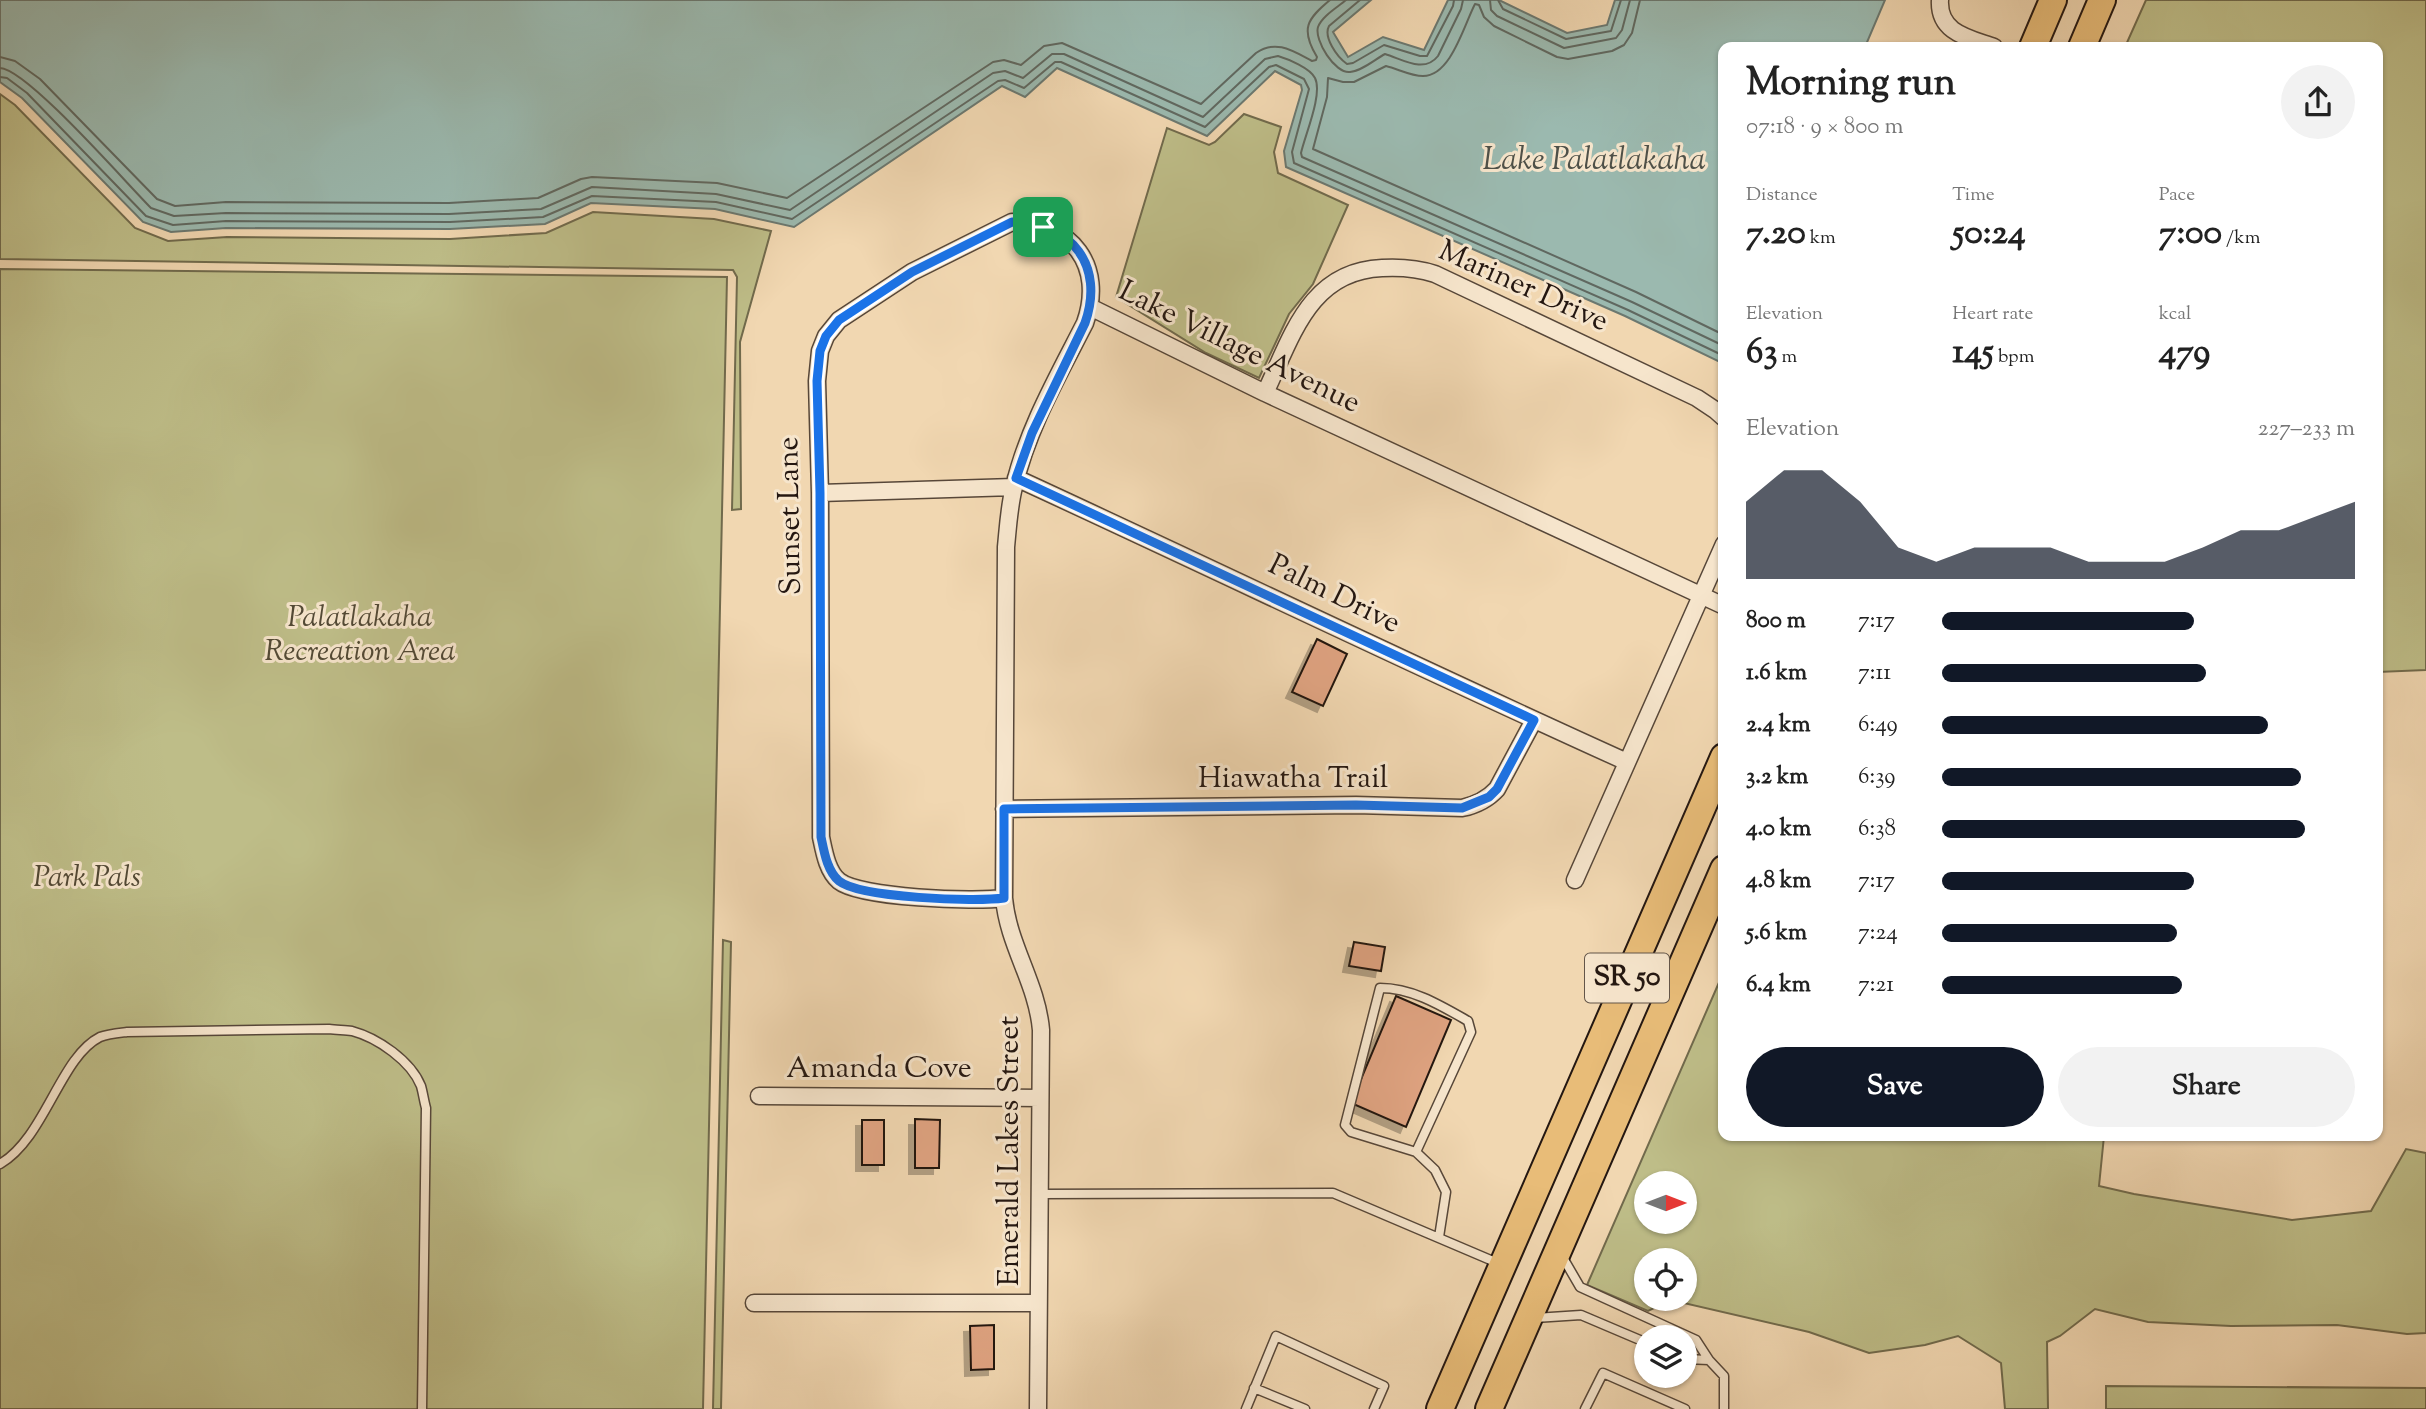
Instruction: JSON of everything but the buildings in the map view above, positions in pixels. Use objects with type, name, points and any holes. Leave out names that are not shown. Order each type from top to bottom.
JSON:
[{"type":"highway","points":[[2034,42],[2053,0]]},
{"type":"highway","points":[[2084,42],[2102,0]]},
{"type":"highway","name":"SR 50","points":[[1440,1409],[1718,771]]},
{"type":"highway","name":"SR 50","points":[[1489,1409],[1718,883]]},
{"type":"street","points":[[1940,0],[1940,13],[1945,23],[1956,34],[1979,42]]},
{"type":"street","name":"Sunset Lane","points":[[1004,898],[972,899],[878,893],[857,889],[840,882],[833,874],[824,853],[821,837],[817,381],[820,351],[826,336],[839,320],[912,272],[1012,222],[1029,222],[1069,239],[1079,250],[1089,269],[1092,289],[1090,307]]},
{"type":"street","name":"Mariner Drive","points":[[1265,393],[1300,319],[1332,282],[1347,274],[1371,268],[1400,267],[1435,274],[1696,398],[1718,412]]},
{"type":"street","name":"Lake Village Avenue","points":[[1004,898],[1006,547],[1015,482],[1032,433],[1090,307],[1265,393],[1718,604]]},
{"type":"street","name":"Palm Drive","points":[[820,493],[1015,482],[1628,762]]},
{"type":"street","points":[[1575,880],[1718,558]]},
{"type":"street","name":"Hiawatha Trail","points":[[1004,809],[1356,805],[1462,808],[1482,801],[1497,789],[1534,720]]},
{"type":"street","name":"Emerald Lakes Street","points":[[1004,898],[1013,942],[1036,996],[1039,1013],[1038,1303],[1041,1407]]},
{"type":"street","name":"Amanda Cove","points":[[759,1096],[1040,1098]]},
{"type":"street","points":[[754,1303],[1038,1303]]},
{"type":"lane","points":[[1416,1152],[1471,1032],[1468,1021],[1434,1002],[1396,988],[1380,988],[1345,1125],[1351,1132],[1416,1152],[1435,1170],[1446,1192],[1439,1237]]},
{"type":"lane","points":[[0,1164],[8,1159],[42,1118],[79,1052],[101,1037],[127,1032],[329,1029],[352,1031],[371,1039],[393,1052],[411,1069],[420,1085],[426,1108],[422,1409]]},
{"type":"lane","points":[[1039,1194],[1333,1193],[1503,1265]]},
{"type":"lane","points":[[1559,1249],[1580,1287],[1696,1340],[1724,1376],[1724,1409]]},
{"type":"lane","points":[[1528,1319],[1581,1315],[1634,1337]]},
{"type":"lane","points":[[1246,1409],[1276,1336],[1384,1386],[1374,1409]]},
{"type":"lane","points":[[1697,1360],[1709,1360]]},
{"type":"lane","points":[[1585,1409],[1603,1373],[1685,1409]]},
{"type":"lane","points":[[1254,1388],[1305,1409]]},
{"type":"green space","points":[[2146,0],[2426,0],[2426,670],[2383,672],[2383,42],[2127,42]]},
{"type":"green space","points":[[0,94],[15,105],[135,228],[168,241],[227,237],[450,239],[546,233],[593,212],[714,219],[771,231],[740,342],[741,509],[732,510],[737,277],[733,270],[0,259]]},
{"type":"green space","points":[[1244,114],[1281,127],[1274,152],[1278,173],[1348,205],[1313,284],[1289,314],[1259,378],[1206,353],[1116,297],[1167,128],[1209,145]]},
{"type":"green space","name":"Palatlakaha Recreation Area","points":[[0,269],[727,277],[703,1409],[0,1409]]},
{"type":"green space","points":[[723,940],[731,942],[721,1409],[713,1409]]},
{"type":"green space","points":[[1718,985],[1718,1141],[2104,1141],[2099,1186],[2292,1220],[2371,1211],[2406,1149],[2426,1153],[2426,1333],[2407,1334],[2337,1325],[2231,1326],[2148,1322],[2095,1309],[2060,1336],[2047,1342],[2048,1409],[2005,1409],[2001,1363],[1958,1336],[1925,1345],[1869,1353],[1809,1332],[1697,1306],[1697,1248],[1634,1248],[1634,1305],[1587,1285],[1634,1177],[1634,1234],[1698,1234],[1698,1171],[1637,1171]]},
{"type":"green space","points":[[2106,1386],[2426,1388],[2426,1409],[2106,1409]]},
{"type":"water","name":"Lake Palatlakaha","points":[[0,0],[1371,0],[1333,32],[1348,57],[1383,37],[1424,50],[1448,0],[1499,0],[1567,33],[1607,25],[1615,0],[1885,0],[1867,42],[1718,42],[1718,361],[1625,316],[1286,167],[1284,151],[1302,90],[1301,85],[1275,71],[1207,136],[1057,68],[1025,97],[1002,86],[794,227],[715,209],[591,203],[545,224],[450,229],[226,228],[171,232],[143,222],[22,98],[0,82]]},
{"type":"route","points":[[1012,222],[1029,222],[1043,227],[1069,239],[1079,250],[1089,269],[1092,289],[1085,323],[1032,433],[1016,478],[1248,584],[1534,720],[1497,789],[1489,797],[1462,808],[1356,805],[1004,809],[1004,898],[962,899],[878,893],[840,882],[833,874],[821,837],[817,381],[820,351],[826,336],[839,320],[912,272],[1012,222]]},
{"type":"park label","name":"Park Pals","points":[[87,878]]}]
